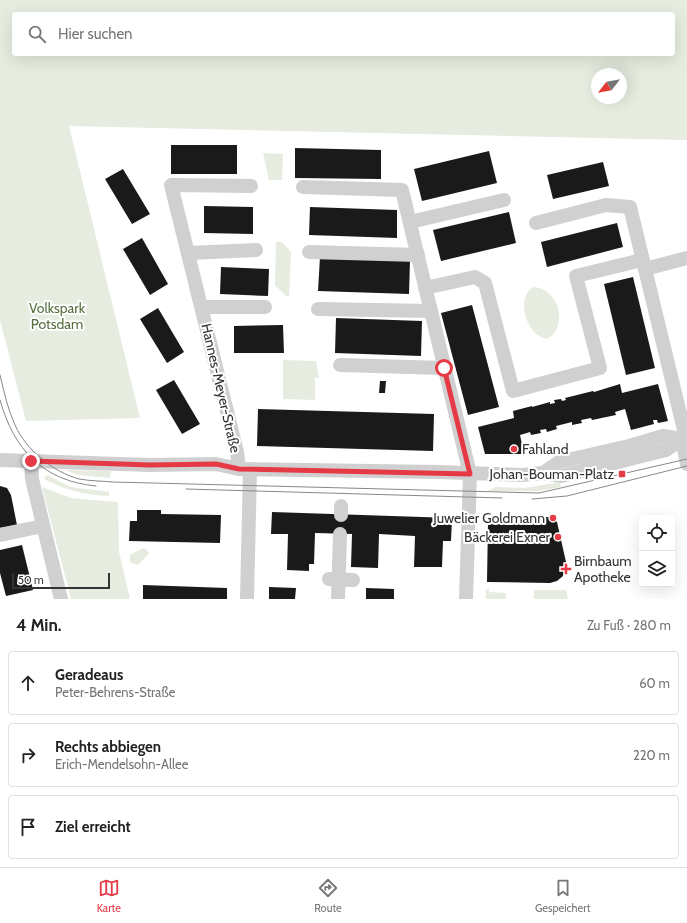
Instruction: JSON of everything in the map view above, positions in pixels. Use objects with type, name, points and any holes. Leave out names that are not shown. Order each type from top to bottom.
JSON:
[{"type":"street","name":"Hannes-Meyer-Straße","points":[[247,599],[244,469],[237,452],[171,185],[251,186]]},
{"type":"street","points":[[303,187],[402,190],[470,474],[466,599]]},
{"type":"street","points":[[410,222],[504,200]]},
{"type":"street","points":[[536,223],[606,205],[630,207],[685,438],[687,464]]},
{"type":"street","points":[[188,253],[256,250]]},
{"type":"street","points":[[309,252],[418,255]]},
{"type":"street","points":[[425,288],[475,277],[486,283],[513,391],[600,368],[576,276],[687,258]]},
{"type":"street","name":"Hannes-Meyer-Straße","points":[[202,307],[265,307]]},
{"type":"street","points":[[318,309],[431,310]]},
{"type":"street","points":[[340,365],[444,368]]},
{"type":"street","points":[[0,460],[150,465],[216,464],[244,469],[522,475],[543,473],[562,476],[666,450],[685,438]]},
{"type":"street","points":[[31,461],[32,479],[42,526],[61,599]]},
{"type":"street","points":[[0,535],[42,526]]},
{"type":"street","points":[[338,599],[340,579],[340,534]]},
{"type":"green space","name":"Volkspark Potsdam","points":[[0,0],[687,0],[687,140],[69,126],[140,418],[26,421],[0,320]]},
{"type":"green space","points":[[263,153],[283,154],[282,180],[269,180]]},
{"type":"green space","points":[[276,242],[282,242],[291,252],[289,296],[286,296],[275,285]]},
{"type":"green space","points":[[534,287],[543,289],[550,294],[558,309],[558,326],[554,333],[547,339],[540,337],[534,331],[526,316],[524,307],[525,299],[528,292]]},
{"type":"green space","points":[[283,360],[316,361],[319,378],[315,378],[315,400],[283,399]]},
{"type":"green space","points":[[65,470],[111,471],[110,478],[78,475]]},
{"type":"green space","points":[[47,475],[71,487],[109,492],[109,496],[83,493],[67,489],[44,479]]},
{"type":"green space","points":[[560,482],[561,487],[539,491],[487,491],[496,487],[525,488]]},
{"type":"green space","points":[[42,487],[71,498],[118,502],[119,552],[130,599],[71,599]]},
{"type":"green space","points":[[145,548],[149,553],[138,565],[130,562],[130,555]]},
{"type":"green space","points":[[486,589],[489,589],[489,592],[506,593],[506,599],[486,599]]},
{"type":"green space","points":[[534,590],[566,590],[568,599],[534,599]]},
{"type":"building","points":[[171,145],[237,145],[237,174],[171,174]]},
{"type":"building","points":[[295,148],[381,150],[381,179],[295,178]]},
{"type":"building","points":[[489,151],[497,183],[422,201],[414,169]]},
{"type":"building","points":[[603,162],[609,186],[553,199],[547,175]]},
{"type":"building","points":[[123,169],[150,214],[132,224],[105,179]]},
{"type":"building","points":[[204,206],[253,207],[253,234],[204,233]]},
{"type":"building","points":[[310,207],[397,210],[397,238],[309,235]]},
{"type":"building","points":[[509,212],[516,243],[441,261],[433,230]]},
{"type":"building","points":[[617,223],[623,247],[547,267],[541,242]]},
{"type":"building","points":[[142,238],[168,284],[150,295],[123,249]]},
{"type":"building","points":[[320,257],[410,260],[409,294],[318,291]]},
{"type":"building","points":[[221,267],[269,269],[268,296],[220,294]]},
{"type":"building","points":[[633,277],[655,368],[626,375],[604,284]]},
{"type":"building","points":[[472,305],[499,407],[468,415],[441,313]]},
{"type":"building","points":[[158,308],[184,352],[167,363],[140,319]]},
{"type":"building","points":[[336,318],[422,321],[421,356],[335,353]]},
{"type":"building","points":[[283,325],[284,353],[234,353],[234,326]]},
{"type":"building","points":[[174,380],[200,424],[182,434],[156,390]]},
{"type":"building","points":[[380,381],[386,381],[385,393],[379,393]]},
{"type":"building","points":[[620,384],[622,393],[658,384],[668,421],[658,423],[657,420],[653,420],[654,424],[631,430],[625,409],[615,412],[616,415],[592,420],[591,418],[581,420],[582,423],[572,425],[572,422],[556,426],[557,429],[547,432],[546,429],[540,430],[541,433],[531,435],[530,432],[520,435],[524,454],[485,454],[478,427],[514,418],[513,411],[550,402],[550,404],[555,403],[554,400],[561,399],[562,401],[566,400],[565,398],[594,392]]},
{"type":"building","points":[[258,409],[434,414],[433,451],[257,446]]},
{"type":"building","points":[[0,486],[7,488],[11,495],[17,525],[0,528]]},
{"type":"building","points":[[137,510],[161,510],[161,514],[221,515],[220,543],[129,541],[130,521],[137,521]]},
{"type":"building","points":[[272,512],[452,518],[451,541],[443,541],[442,567],[414,567],[415,536],[379,534],[378,568],[351,567],[352,534],[315,533],[314,564],[309,564],[309,571],[287,570],[288,534],[271,534]]},
{"type":"building","points":[[553,518],[557,522],[566,562],[563,576],[557,581],[550,583],[487,582],[488,523],[490,519]]},
{"type":"building","points":[[22,545],[33,590],[6,596],[0,573],[0,550]]},
{"type":"building","points":[[143,585],[227,588],[227,599],[143,599]]},
{"type":"building","points":[[269,587],[296,588],[295,599],[269,599]]},
{"type":"building","points":[[366,588],[394,589],[394,599],[366,599]]},
{"type":"tram line","points":[[0,375],[6,401],[20,434],[26,443],[41,459],[50,465],[69,476],[83,480],[539,493],[687,459]]},
{"type":"tram line","points":[[0,400],[13,434],[33,460],[46,470],[61,477],[77,483],[96,486]]},
{"type":"tram line","points":[[532,499],[567,496],[687,466]]},
{"type":"tram line","points":[[186,489],[502,498]]},
{"type":"place","name":"Fahland","points":[[514,449]]},
{"type":"place","name":"Johan-Bouman-Platz","points":[[622,474]]},
{"type":"place","name":"Juwelier Goldmann","points":[[553,518]]},
{"type":"place","name":"Bäckerei Exner","points":[[558,537]]},
{"type":"place","name":"Birnbaum Apotheke","points":[[566,569]]},
{"type":"route","points":[[31,461],[150,465],[216,464],[239,469],[439,472],[470,474],[444,368]]}]
